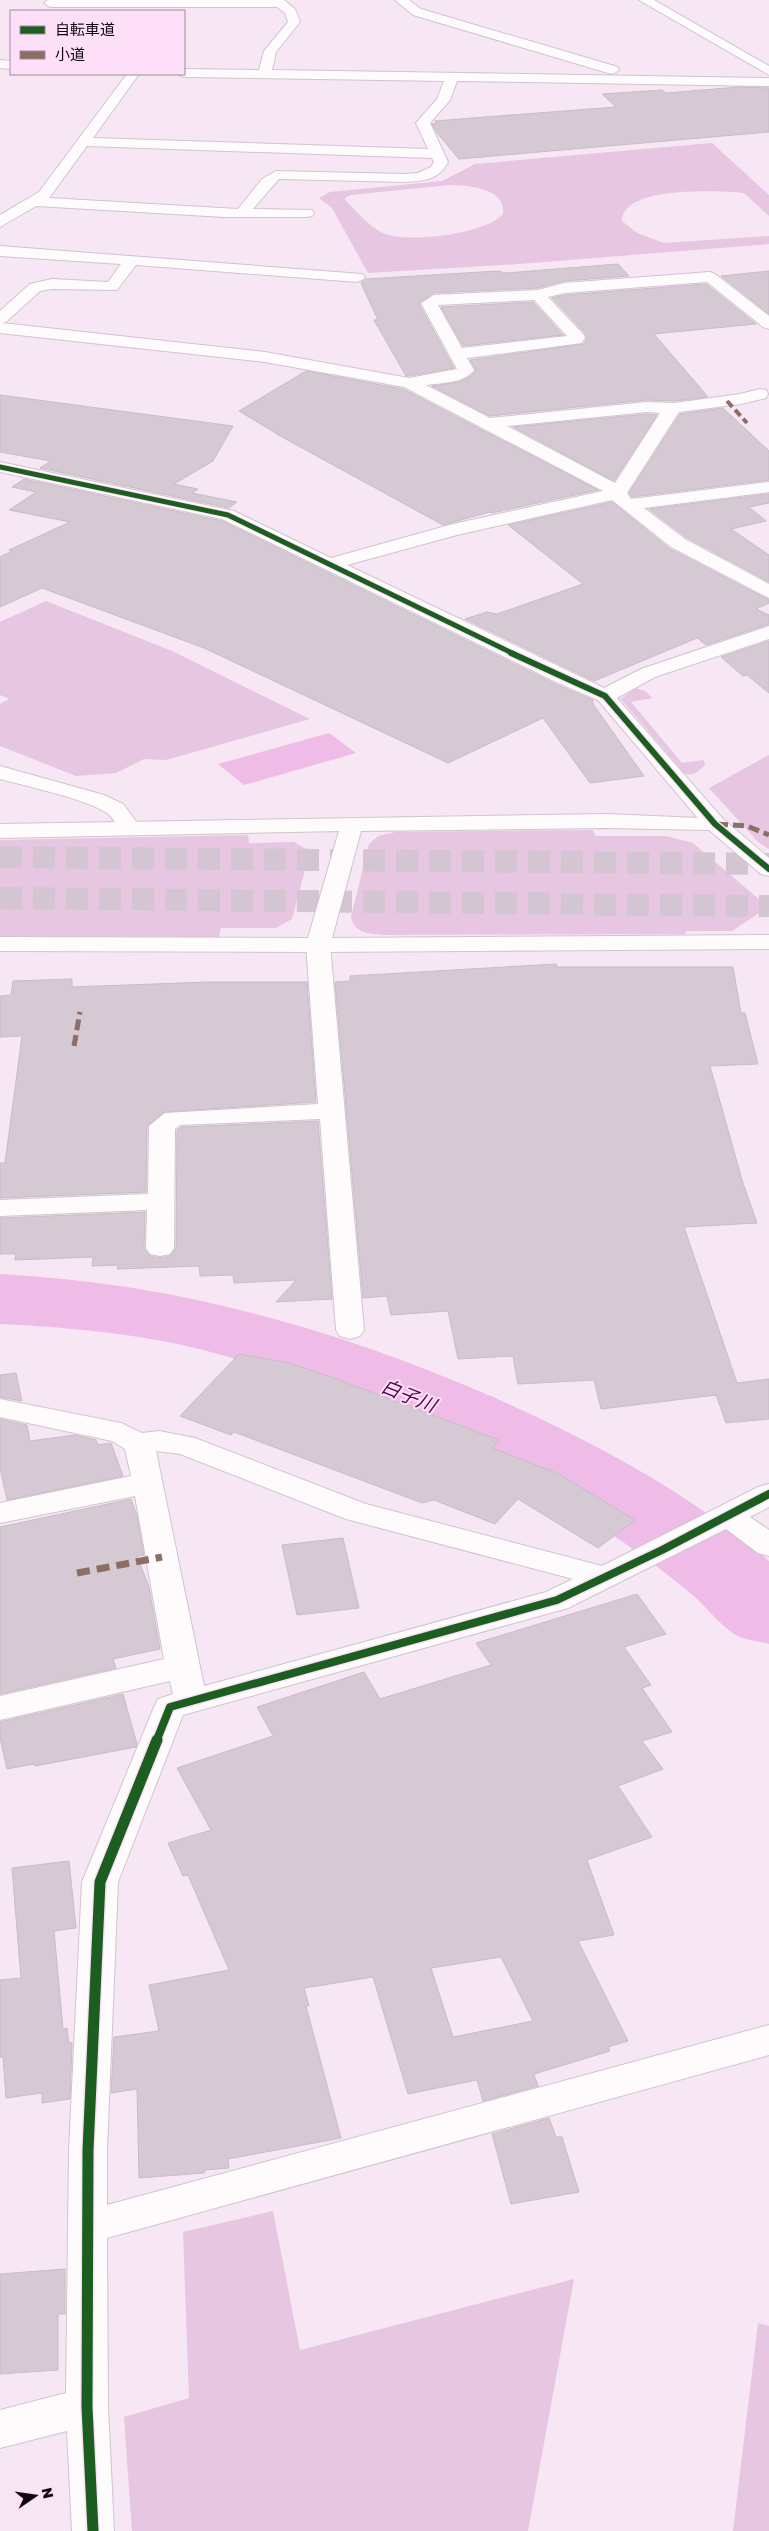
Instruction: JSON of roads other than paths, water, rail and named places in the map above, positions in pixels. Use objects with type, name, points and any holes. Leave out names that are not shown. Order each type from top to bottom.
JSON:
[{"type":"street","points":[[401,0],[418,12],[625,76]]},
{"type":"street","points":[[645,0],[769,71]]},
{"type":"street","points":[[49,5],[162,2],[279,2],[291,12],[294,22],[270,51],[264,75]]},
{"type":"street","points":[[185,73],[625,76],[648,79],[769,82]]},
{"type":"street","points":[[0,223],[31,201],[44,195],[131,75]]},
{"type":"street","points":[[242,213],[267,182],[276,175],[420,177],[437,170],[441,162],[423,124],[442,100],[452,76]]},
{"type":"street","points":[[83,142],[438,154]]},
{"type":"street","points":[[304,176],[315,151]]},
{"type":"street","points":[[31,201],[242,213],[307,213]]},
{"type":"street","points":[[0,251],[357,277]]},
{"type":"street","points":[[0,319],[35,287],[52,284],[112,288],[131,262]]},
{"type":"street","points":[[409,383],[458,375],[466,370],[429,303],[431,302],[538,294],[564,288],[710,277],[769,324]]},
{"type":"street","points":[[457,354],[576,340],[577,337],[538,294]]},
{"type":"street","points":[[0,328],[265,357],[409,383],[599,480],[678,542],[769,592]]},
{"type":"street","points":[[488,423],[647,407],[674,408],[741,399],[766,393]]},
{"type":"street","points":[[623,499],[668,414],[674,408]]},
{"type":"street","points":[[0,467],[228,515],[563,678],[605,696],[715,824],[769,869]]},
{"type":"street","points":[[331,564],[453,530],[623,499],[765,490]]},
{"type":"street","points":[[605,696],[648,673],[769,632]]},
{"type":"street","points":[[0,772],[96,800],[115,809],[131,829]]},
{"type":"street","points":[[0,831],[597,821],[715,824]]},
{"type":"street","points":[[350,1330],[318,945],[352,824]]},
{"type":"street","points":[[0,944],[318,945],[769,942]]},
{"type":"street","points":[[160,1248],[162,1126],[174,1118],[331,1111]]},
{"type":"street","points":[[0,1208],[162,1201]]},
{"type":"street","points":[[0,1408],[121,1433],[137,1443],[142,1453],[187,1683],[170,1708],[100,1882],[88,2150],[87,2407],[92,2531]]},
{"type":"street","points":[[137,1443],[159,1441],[185,1445],[357,1512],[604,1577]]},
{"type":"street","points":[[0,1513],[148,1483]]},
{"type":"street","points":[[0,1708],[187,1683],[386,1649],[557,1600],[662,1550],[769,1494]]},
{"type":"street","points":[[729,1516],[769,1546]]},
{"type":"street","points":[[88,2227],[769,2040]]},
{"type":"street","points":[[0,2429],[87,2407]]},
{"type":"waterway","name":"白子川","points":[[0,1299],[38,1301],[95,1308],[211,1327],[298,1352],[436,1405],[538,1453],[636,1509],[727,1575],[769,1612]]},
{"type":"tunnel","points":[[0,857],[769,864]]},
{"type":"tunnel","points":[[0,898],[769,906]]}]
